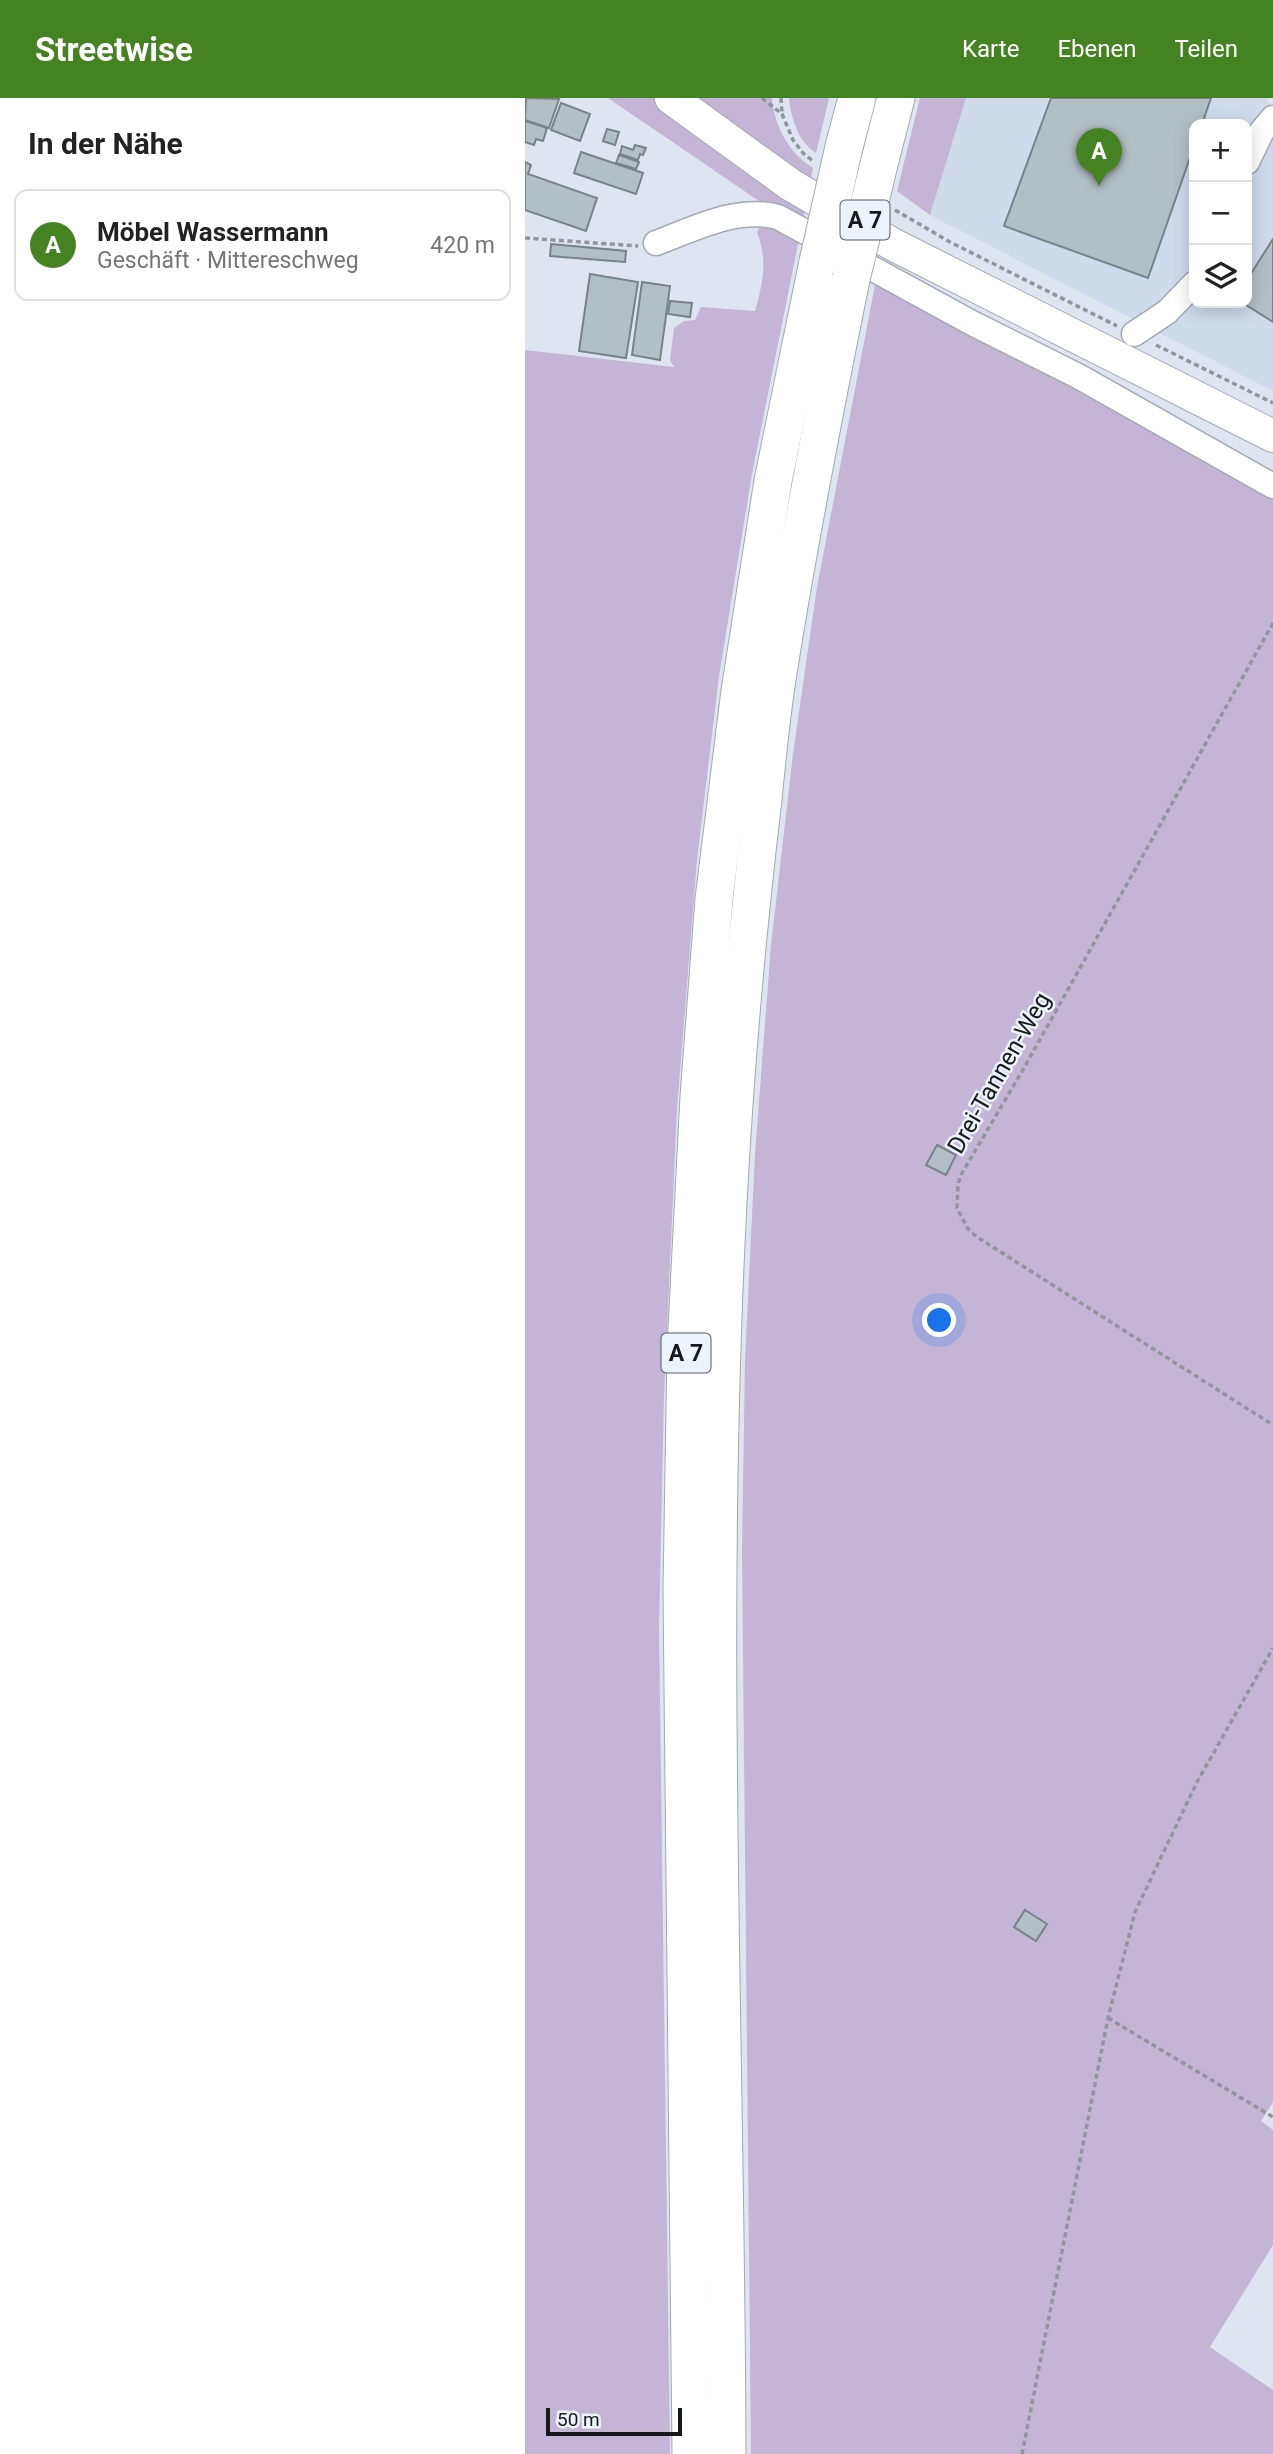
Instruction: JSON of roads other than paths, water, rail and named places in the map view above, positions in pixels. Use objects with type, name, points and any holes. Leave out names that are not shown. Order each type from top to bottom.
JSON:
[{"type":"highway","name":"A 7","points":[[691,2454],[683,1590],[686,1348],[698,1111],[714,899],[740,691],[773,481],[818,262],[857,98]]},
{"type":"highway","name":"A 7","points":[[727,2454],[719,1528],[728,1205],[735,1087],[752,890],[776,684],[809,489],[851,279],[896,98]]},
{"type":"main road","points":[[671,98],[791,185],[894,245],[1273,436]]},
{"type":"street","points":[[1252,152],[1262,131],[1273,118]]},
{"type":"street","points":[[656,243],[747,213],[778,217],[972,323],[1090,382],[1273,486]]},
{"type":"street","points":[[1135,334],[1167,312],[1189,289]]},
{"type":"place","name":"Möbel Wassermann","points":[[1099,186]]}]
